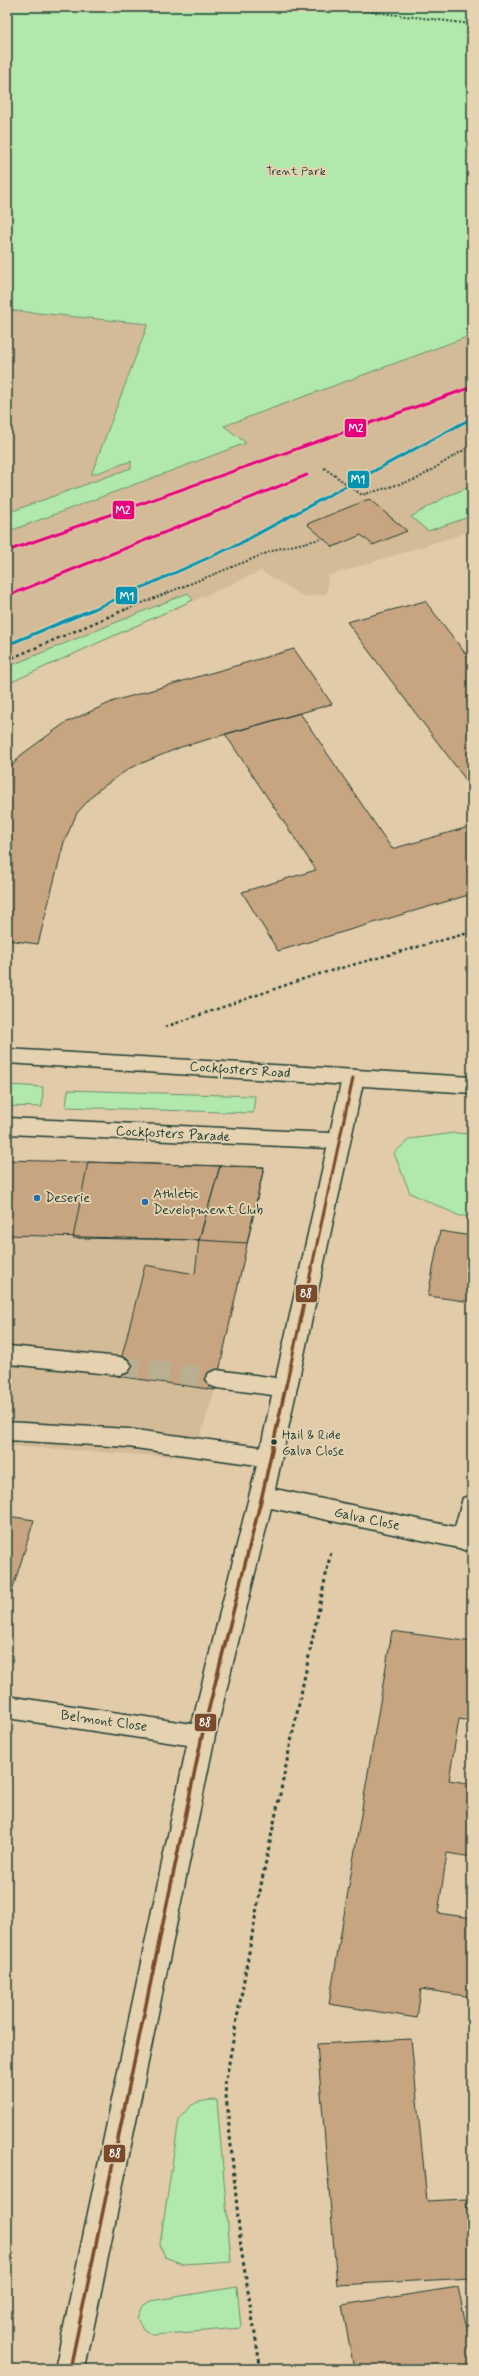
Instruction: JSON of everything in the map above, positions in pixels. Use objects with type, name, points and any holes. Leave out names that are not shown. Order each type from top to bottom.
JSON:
[{"type":"street","name":"Cockfosters Road","points":[[7,1056],[472,1085]]},
{"type":"street","points":[[70,2369],[202,1736],[262,1496],[338,1141],[353,1078]]},
{"type":"street","name":"Cockfosters Parade","points":[[7,1126],[338,1141]]},
{"type":"street","points":[[10,1355],[120,1366]]},
{"type":"street","points":[[217,1379],[286,1388]]},
{"type":"street","points":[[7,1431],[128,1438],[270,1458]]},
{"type":"street","name":"Galva Close","points":[[262,1496],[468,1541]]},
{"type":"street","points":[[468,1541],[472,1505]]},
{"type":"street","name":"Belmont Close","points":[[7,1707],[202,1736]]},
{"type":"path","points":[[332,7],[472,24]]},
{"type":"path","points":[[355,10],[370,7]]},
{"type":"path","points":[[324,468],[362,495],[417,479],[472,446]]},
{"type":"path","points":[[7,660],[218,571],[277,549],[321,539]]},
{"type":"path","points":[[467,575],[472,571]]},
{"type":"path","points":[[161,1028],[312,976],[472,932]]},
{"type":"path","points":[[260,2368],[241,2248],[225,2085],[262,1880],[339,1513]]},
{"type":"shaded area","points":[[7,310],[149,324],[91,475],[472,335],[472,531],[328,576],[327,594],[304,597],[261,571],[7,684]]},
{"type":"shaded area","points":[[7,1160],[264,1167],[215,1390],[193,1458],[7,1446]]},
{"type":"green space","name":"Trent Park","points":[[7,7],[472,7],[472,335],[224,426],[246,443],[7,532],[7,513],[131,468],[131,461],[91,475],[148,324],[7,310]]},
{"type":"green space","points":[[472,486],[472,516],[428,531],[411,517],[447,496]]},
{"type":"green space","points":[[188,593],[193,600],[7,684],[7,667]]},
{"type":"green space","points":[[7,1085],[43,1087],[42,1107],[7,1106]]},
{"type":"green space","points":[[68,1090],[255,1096],[253,1113],[66,1107]]},
{"type":"green space","points":[[454,1133],[472,1134],[472,1216],[460,1216],[410,1193],[394,1153],[410,1139]]},
{"type":"green space","points":[[217,2100],[231,2261],[183,2264],[165,2257],[160,2244],[179,2120],[191,2106],[199,2102]]},
{"type":"green space","points":[[237,2287],[241,2328],[153,2335],[143,2329],[137,2318],[142,2306],[151,2301]]},
{"type":"building","points":[[369,499],[407,531],[373,545],[361,535],[333,547],[307,524]]},
{"type":"building","points":[[425,601],[472,662],[472,788],[347,622]]},
{"type":"building","points":[[294,649],[332,704],[181,747],[130,768],[97,791],[77,813],[64,842],[38,944],[7,940],[7,772],[21,755],[65,723],[114,701]]},
{"type":"building","points":[[300,713],[392,849],[472,826],[472,894],[278,951],[242,892],[316,870],[225,734]]},
{"type":"building","points":[[7,1160],[264,1167],[215,1390],[117,1376],[145,1265],[195,1274],[199,1240],[7,1235]]},
{"type":"building","name":"Athletic Development Club","points":[[88,1162],[220,1166],[199,1240],[73,1238]]},
{"type":"building","points":[[220,1166],[264,1167],[247,1243],[199,1240]]},
{"type":"building","points":[[440,1231],[472,1236],[472,1302],[428,1296]]},
{"type":"building","points":[[7,1516],[34,1520],[7,1607]]},
{"type":"building","points":[[392,1631],[472,1642],[472,1721],[459,1719],[449,1780],[472,1784],[472,1857],[447,1853],[438,1913],[472,1918],[472,1997],[421,1989],[417,2018],[329,2004]]},
{"type":"building","points":[[411,2039],[427,2201],[466,2199],[472,2250],[472,2278],[337,2285],[317,2044]]},
{"type":"building","points":[[458,2287],[472,2352],[472,2369],[354,2369],[342,2305]]},
{"type":"tunnel","points":[[120,1366],[217,1379]]},
{"type":"railway","points":[[94,609],[237,545],[472,418]]},
{"type":"railway","points":[[7,645],[96,608]]},
{"type":"transit line","name":"M2","points":[[7,551],[472,387]]},
{"type":"transit line","name":"M1","points":[[7,645],[129,595],[237,545],[472,418]]},
{"type":"transit line","name":"M2","points":[[7,596],[307,475]]},
{"type":"transit line","name":"88","points":[[70,2369],[202,1736],[262,1496],[353,1078]]},
{"type":"place","name":"Deserie","points":[[37,1198]]},
{"type":"place","name":"Athletic Development Club","points":[[145,1202]]},
{"type":"place","name":"Hail & Ride Galva Close","points":[[274,1442]]}]
